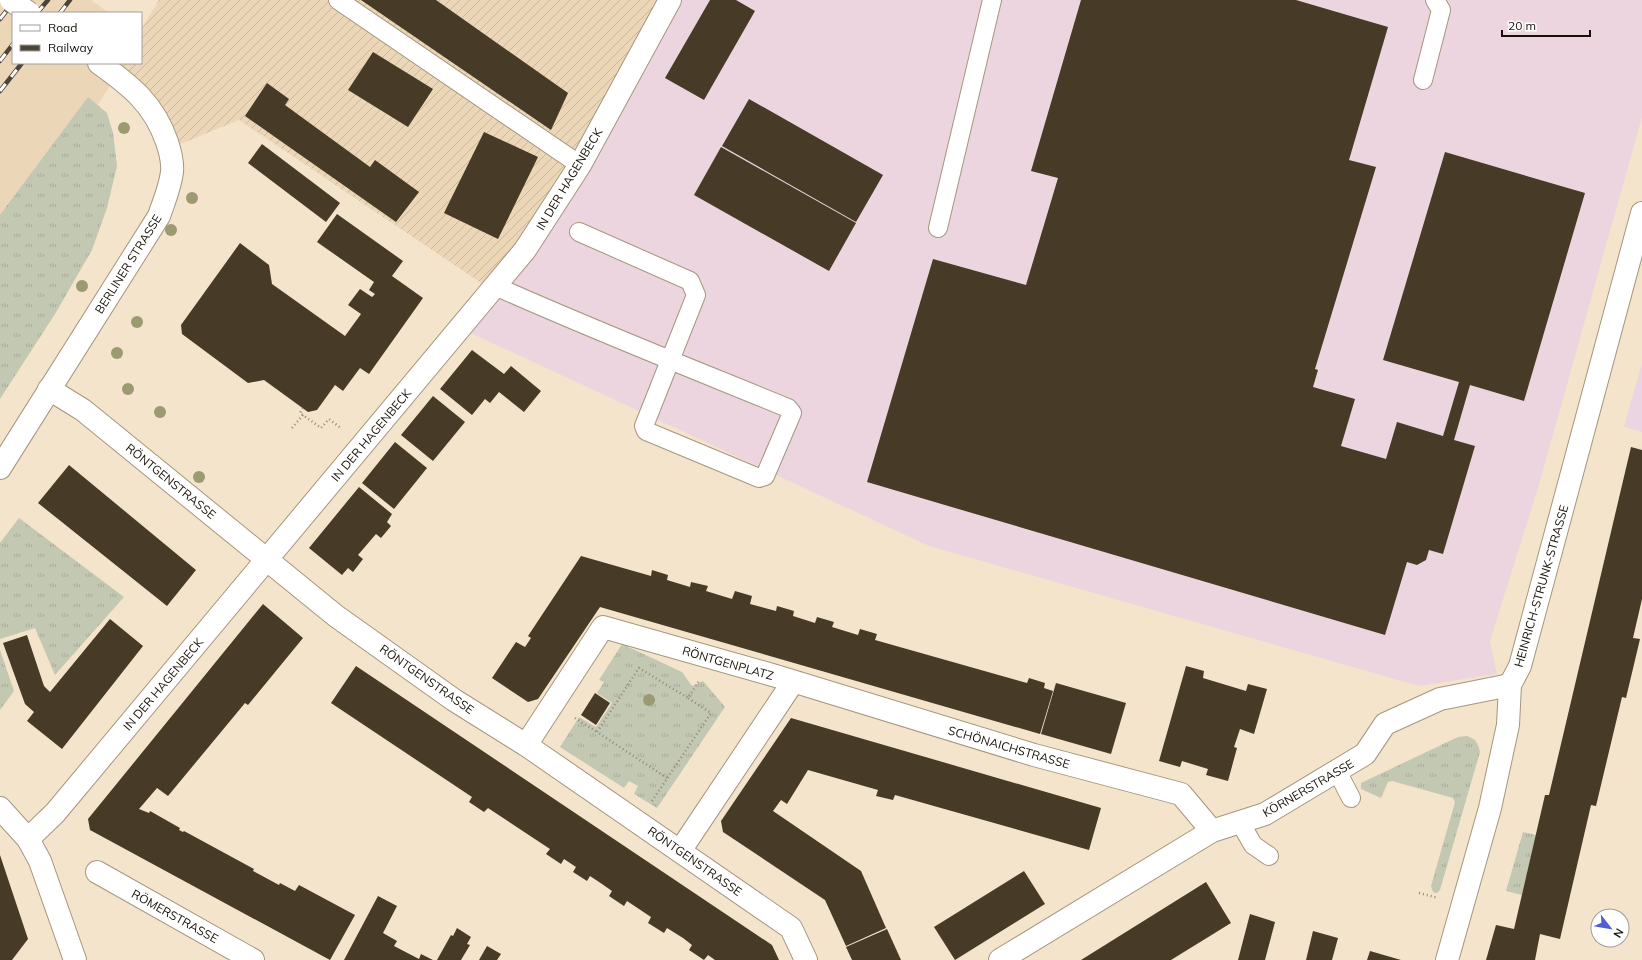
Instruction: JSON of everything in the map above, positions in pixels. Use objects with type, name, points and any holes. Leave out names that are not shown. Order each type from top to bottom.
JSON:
[{"type":"street","points":[[11,0],[28,12]]},
{"type":"street","name":"IN DER HAGENBECK","points":[[28,839],[55,814],[525,250],[580,165],[670,0]]},
{"type":"street","name":"BERLINER STRASSE","points":[[0,468],[159,216],[169,188],[171,164],[169,150],[161,125],[149,105],[138,93],[101,65]]},
{"type":"street","name":"HEINRICH-STRUNK-STRASSE","points":[[1447,960],[1490,808],[1508,724],[1510,685],[1520,666],[1642,213]]},
{"type":"street","name":"RÖNTGENSTRASSE","points":[[49,389],[83,410],[336,616],[454,700],[526,745],[791,928],[806,960]]},
{"type":"street","name":"RÖNTGENPLATZ","points":[[526,745],[603,627],[793,682],[680,850]]},
{"type":"street","name":"SCHÖNAICHSTRASSE","points":[[793,682],[1034,755],[1181,794],[1212,831]]},
{"type":"street","name":"KÖRNERSTRASSE","points":[[1000,960],[1212,831],[1265,814],[1365,754],[1385,724],[1440,699],[1510,685]]},
{"type":"street","points":[[0,808],[28,839],[40,861],[75,960]]},
{"type":"street","name":"RÖMERSTRASSE","points":[[97,872],[254,960]]},
{"type":"lane","points":[[338,0],[580,165]]},
{"type":"lane","points":[[938,228],[992,0]]},
{"type":"lane","points":[[1423,80],[1441,10],[1435,0]]},
{"type":"lane","points":[[495,286],[557,314],[670,360],[788,408],[792,413],[765,476],[759,478],[646,430],[644,426],[670,360],[696,295],[690,281],[579,232]]},
{"type":"lane","points":[[1336,771],[1351,798]]},
{"type":"lane","points":[[1240,822],[1253,845],[1269,856]]},
{"type":"path","points":[[303,408],[300,413],[321,428],[329,419],[342,430]]},
{"type":"path","points":[[292,428],[303,415]]},
{"type":"path","points":[[688,698],[714,658]]},
{"type":"path","points":[[637,822],[667,778],[711,713],[639,668],[597,732],[667,778]]},
{"type":"shaded area","points":[[0,0],[91,0],[108,12],[12,12],[12,64],[123,64],[56,172],[0,257]]},
{"type":"shaded area","points":[[159,0],[669,0],[490,289],[239,120],[173,147],[119,66],[120,64],[142,64],[142,27]]},
{"type":"shaded area","points":[[671,0],[1642,0],[1642,117],[1538,488],[1490,641],[1497,674],[1419,686],[929,546],[460,328]]},
{"type":"shaded area","points":[[1642,363],[1642,432],[1624,427]]},
{"type":"green space","points":[[88,97],[107,113],[113,133],[117,166],[107,208],[92,250],[55,314],[0,399],[0,215]]},
{"type":"green space","points":[[19,518],[124,597],[55,675],[35,628],[0,639],[0,543]]},
{"type":"green space","points":[[622,644],[682,672],[692,686],[703,681],[725,707],[657,808],[634,794],[638,786],[629,781],[624,788],[560,747],[579,717],[596,727],[612,703],[597,693],[604,682],[599,680]]},
{"type":"green space","points":[[0,650],[14,691],[0,710]]},
{"type":"green space","points":[[1467,736],[1473,738],[1480,752],[1440,890],[1437,893],[1433,892],[1431,886],[1455,802],[1453,798],[1392,781],[1388,782],[1381,798],[1361,789],[1361,783],[1458,737]]},
{"type":"green space","points":[[1523,832],[1536,835],[1522,895],[1506,891]]},
{"type":"building","points":[[361,0],[436,0],[568,93],[551,130]]},
{"type":"building","points":[[710,0],[736,0],[755,11],[704,100],[665,78]]},
{"type":"building","points":[[1081,0],[1296,0],[1388,27],[1349,160],[1376,167],[1315,369],[1318,370],[1313,387],[1355,399],[1341,446],[1386,459],[1397,422],[1443,436],[1459,382],[1383,360],[1445,152],[1585,193],[1524,401],[1470,385],[1454,440],[1475,446],[1443,554],[1429,550],[1426,560],[1417,565],[1407,562],[1385,635],[867,482],[933,259],[1026,285],[1058,178],[1031,171]]},
{"type":"building","points":[[373,52],[433,89],[408,127],[348,90]]},
{"type":"building","points":[[267,83],[289,99],[285,105],[370,167],[375,160],[419,192],[396,222],[245,116]]},
{"type":"building","points":[[749,99],[883,175],[856,222],[722,146]]},
{"type":"building","points":[[484,132],[538,157],[498,239],[444,213]]},
{"type":"building","points":[[262,144],[340,203],[326,222],[248,163]]},
{"type":"building","points":[[721,147],[856,223],[829,271],[694,195]]},
{"type":"building","points":[[337,214],[403,261],[392,276],[423,298],[369,374],[360,368],[343,391],[335,385],[317,410],[308,412],[264,380],[248,383],[182,334],[181,325],[240,243],[269,265],[272,284],[345,336],[361,314],[348,305],[360,289],[372,297],[375,294],[369,290],[374,282],[317,242]]},
{"type":"building","points":[[472,350],[504,374],[511,366],[541,391],[524,412],[499,392],[490,403],[485,399],[472,415],[440,389]]},
{"type":"building","points":[[433,396],[465,422],[433,461],[401,435]]},
{"type":"building","points":[[395,442],[427,468],[394,509],[362,483]]},
{"type":"building","points":[[1631,447],[1642,450],[1642,599],[1633,638],[1640,639],[1626,698],[1622,697],[1596,806],[1591,805],[1560,939],[1540,934],[1535,960],[1486,960],[1496,925],[1514,929],[1545,795],[1549,795]]},
{"type":"building","points":[[69,465],[196,570],[167,606],[38,503]]},
{"type":"building","points":[[359,487],[392,514],[387,522],[391,526],[381,538],[376,534],[358,555],[363,559],[353,572],[348,568],[342,575],[309,548]]},
{"type":"building","points":[[581,556],[651,576],[652,570],[668,575],[667,580],[690,587],[691,582],[708,586],[706,591],[732,599],[735,591],[752,596],[750,604],[776,611],[777,606],[794,611],[793,616],[815,623],[817,617],[834,622],[832,627],[858,635],[860,629],[877,634],[875,640],[1027,683],[1029,678],[1045,683],[1044,688],[1053,691],[1040,734],[600,607],[538,699],[528,702],[492,678],[516,642],[525,647],[531,638],[528,636]]},
{"type":"building","points":[[263,604],[303,638],[248,705],[245,703],[168,796],[157,788],[139,809],[149,813],[150,811],[180,828],[179,830],[184,831],[254,869],[253,871],[279,885],[280,883],[295,891],[299,885],[355,915],[330,960],[90,830],[88,819]]},
{"type":"building","points":[[110,619],[143,646],[62,749],[27,721],[34,712],[25,704],[3,643],[27,635],[44,686],[50,692]]},
{"type":"building","points":[[356,666],[772,945],[779,960],[715,960],[708,955],[704,960],[689,950],[692,945],[683,938],[667,928],[664,933],[648,923],[651,917],[627,901],[624,906],[609,896],[612,891],[590,876],[587,881],[573,872],[576,867],[564,859],[561,864],[546,854],[550,849],[488,808],[484,812],[469,802],[472,797],[331,703]]},
{"type":"building","points":[[1186,666],[1204,671],[1203,678],[1246,691],[1248,684],[1267,689],[1254,734],[1240,729],[1234,747],[1237,748],[1228,781],[1206,775],[1208,769],[1182,761],[1180,767],[1159,761]]},
{"type":"building","points":[[1056,683],[1126,703],[1111,754],[1041,734]]},
{"type":"building","points":[[595,693],[610,703],[596,725],[581,715]]},
{"type":"building","points":[[791,718],[1101,808],[1089,850],[895,795],[893,800],[876,796],[878,790],[808,770],[787,804],[781,800],[773,811],[861,871],[886,928],[846,946],[825,900],[723,832],[721,821]]},
{"type":"building","points":[[0,855],[28,939],[12,960],[0,960]]},
{"type":"building","points":[[1024,871],[1045,904],[955,960],[934,927]]},
{"type":"building","points":[[1206,882],[1231,923],[1171,960],[1081,960]]},
{"type":"building","points":[[378,896],[397,906],[383,933],[397,941],[394,946],[419,959],[421,954],[433,960],[344,960]]},
{"type":"building","points":[[1250,914],[1275,922],[1265,960],[1238,960]]},
{"type":"building","points":[[457,928],[471,937],[467,944],[470,945],[461,960],[437,960],[451,935],[453,936]]},
{"type":"building","points":[[887,929],[901,960],[852,960],[846,947]]},
{"type":"building","points":[[1313,931],[1338,938],[1332,960],[1306,960]]},
{"type":"building","points":[[487,946],[501,954],[497,960],[479,960]]},
{"type":"building","points":[[1370,951],[1401,960],[1367,960]]},
{"type":"railway","points":[[0,19],[15,0]]},
{"type":"railway","points":[[38,12],[48,0]]},
{"type":"railway","points":[[61,12],[70,0]]},
{"type":"railway","points":[[0,61],[12,45]]},
{"type":"railway","points":[[0,91],[21,64]]}]
